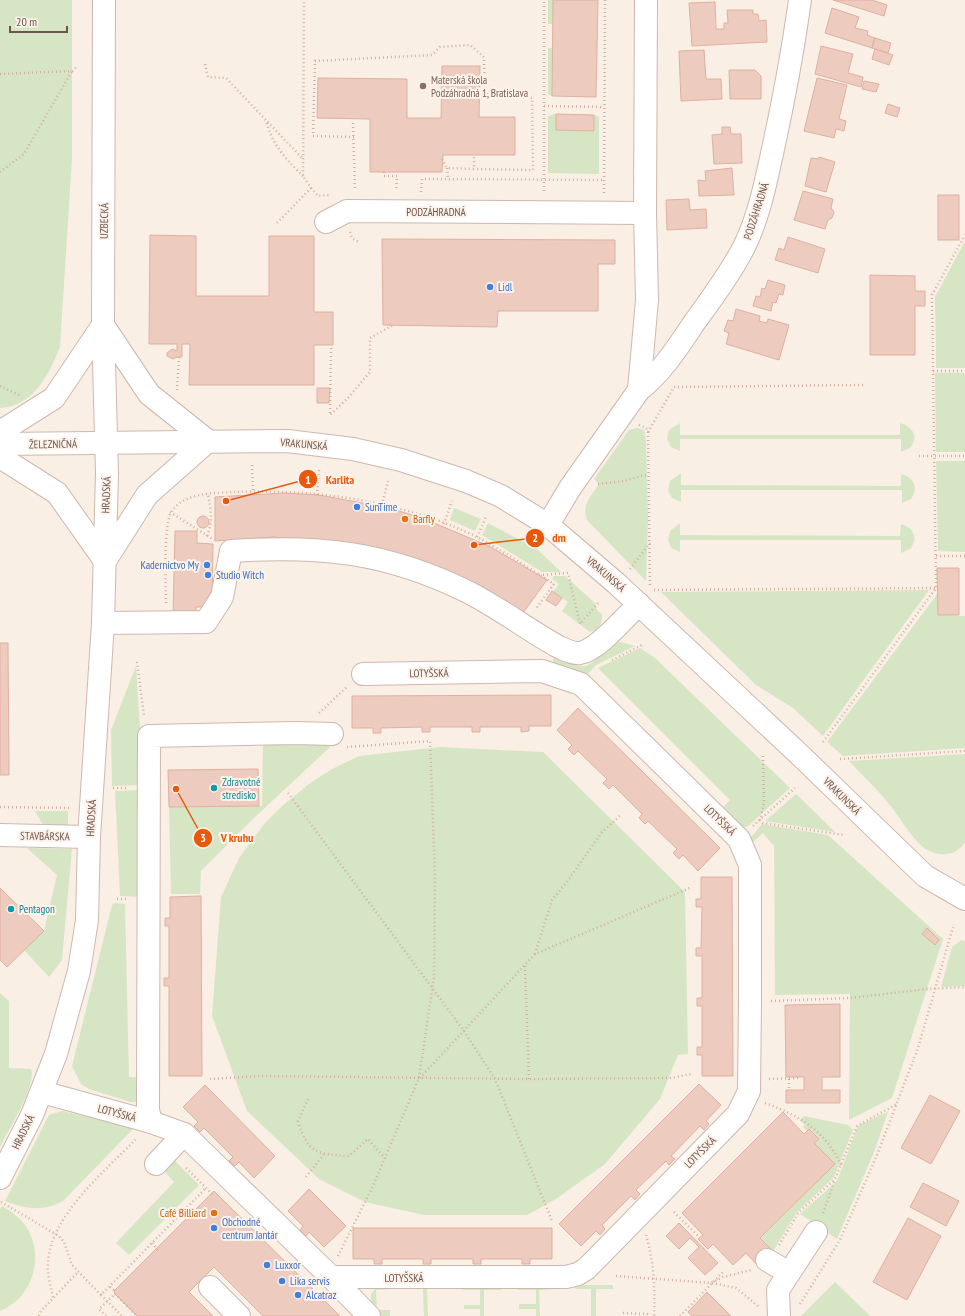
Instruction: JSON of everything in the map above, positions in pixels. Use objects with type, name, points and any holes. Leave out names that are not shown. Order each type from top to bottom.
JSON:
[{"type":"street","name":"UZBECKÁ","points":[[104,0],[103,325],[107,443]]},
{"type":"street","points":[[639,390],[647,300],[645,213],[646,0]]},
{"type":"street","name":"PODZÁHRADNÁ","points":[[548,525],[570,488],[639,390],[653,380],[730,272],[745,246],[757,212],[768,172],[790,70],[800,0]]},
{"type":"street","name":"PODZÁHRADNÁ","points":[[326,222],[347,211],[645,213]]},
{"type":"street","points":[[0,432],[54,398],[103,325],[149,394],[208,441],[147,495],[105,561],[57,493],[0,458]]},
{"type":"street","name":"VRAKUNSKÁ","points":[[107,443],[287,441],[353,449],[401,460],[466,481],[518,505],[548,525],[639,604],[801,756],[925,876],[965,899]]},
{"type":"street","name":"ŽELEZNIČNÁ","points":[[0,444],[107,443]]},
{"type":"street","name":"HRADSKÁ","points":[[0,1178],[42,1092],[56,1054],[70,1006],[84,946],[89,880],[89,837],[103,623],[107,443]]},
{"type":"street","points":[[103,623],[206,622],[222,597],[231,551],[269,548],[318,549],[361,554],[407,566],[469,593],[557,646],[569,652],[578,654],[585,652],[605,637],[639,604]]},
{"type":"street","name":"LOTYŠSKÁ","points":[[42,1092],[151,1122],[184,1134],[330,1277],[566,1277],[578,1274],[599,1256],[738,1114],[748,1088],[750,1002],[750,865],[739,839],[581,684],[542,671],[363,674]]},
{"type":"street","points":[[151,1122],[148,1110],[149,736],[297,733],[332,734]]},
{"type":"street","name":"STAVBÁRSKA","points":[[0,836],[89,837]]},
{"type":"street","points":[[156,1164],[184,1134]]},
{"type":"street","points":[[788,1312],[778,1290],[819,1224]]},
{"type":"street","points":[[768,1260],[789,1273]]},
{"type":"street","points":[[330,1277],[362,1314]]},
{"type":"street","points":[[210,1287],[239,1316]]},
{"type":"path","points":[[304,0],[304,176]]},
{"type":"path","points":[[544,0],[544,212]]},
{"type":"path","points":[[604,212],[605,0]]},
{"type":"path","points":[[354,137],[313,136],[315,61],[432,55],[440,47],[470,45],[484,57],[485,94],[532,98],[533,170],[447,168]]},
{"type":"path","points":[[205,64],[208,77],[226,78],[303,160]]},
{"type":"path","points":[[0,172],[24,154],[72,71],[77,67]]},
{"type":"path","points":[[0,74],[72,71]]},
{"type":"path","points":[[544,106],[604,107]]},
{"type":"path","points":[[266,122],[269,131],[291,165],[304,176],[318,196],[332,196]]},
{"type":"path","points":[[353,123],[355,195]]},
{"type":"path","points":[[474,155],[474,169]]},
{"type":"path","points":[[442,160],[447,168],[448,179]]},
{"type":"path","points":[[384,172],[384,176],[397,176],[396,195]]},
{"type":"path","points":[[415,195],[421,195],[422,179],[604,180]]},
{"type":"path","points":[[277,223],[312,188]]},
{"type":"path","points":[[823,742],[936,588],[932,295],[965,235]]},
{"type":"path","points":[[331,348],[330,415],[349,397],[370,372],[370,338],[393,325]]},
{"type":"path","points":[[177,391],[179,357]]},
{"type":"path","points":[[933,371],[965,371]]},
{"type":"path","points":[[864,385],[674,387],[648,432],[650,590],[936,588]]},
{"type":"path","points":[[0,386],[26,398]]},
{"type":"path","points":[[633,426],[643,426],[648,432]]},
{"type":"path","points":[[919,456],[965,456]]},
{"type":"path","points":[[252,465],[253,492]]},
{"type":"path","points":[[317,495],[320,470]]},
{"type":"path","points":[[596,484],[623,481],[649,474]]},
{"type":"path","points":[[382,505],[388,481]]},
{"type":"path","points":[[207,536],[211,527],[212,513],[208,494]]},
{"type":"path","points":[[444,524],[452,501]]},
{"type":"path","points":[[170,512],[231,551]]},
{"type":"path","points":[[477,538],[486,517]]},
{"type":"path","points":[[629,570],[650,543]]},
{"type":"path","points":[[936,556],[965,556]]},
{"type":"path","points":[[539,575],[568,573],[580,624],[599,602]]},
{"type":"path","points":[[136,662],[149,736]]},
{"type":"path","points":[[297,733],[363,674]]},
{"type":"path","points":[[330,1277],[341,1246],[373,1186],[419,1078],[434,977],[435,876],[430,741],[346,748],[332,734]]},
{"type":"path","points":[[840,760],[965,751]]},
{"type":"path","points":[[760,820],[764,802],[763,756]]},
{"type":"path","points":[[739,839],[795,788]]},
{"type":"path","points":[[288,793],[464,1031],[495,1079],[552,1221]]},
{"type":"path","points":[[0,807],[72,808]]},
{"type":"path","points":[[535,954],[552,900],[567,882],[602,832],[622,814]]},
{"type":"path","points":[[760,820],[763,823],[844,835]]},
{"type":"path","points":[[419,1078],[535,954],[692,887]]},
{"type":"path","points":[[788,1312],[840,1240],[898,1104],[918,1048],[953,927]]},
{"type":"path","points":[[525,965],[529,1079]]},
{"type":"path","points":[[750,1002],[850,998],[965,987]]},
{"type":"path","points":[[210,1079],[261,1076],[495,1079],[672,1078],[691,1074]]},
{"type":"path","points":[[748,1088],[789,1079],[801,1078]]},
{"type":"path","points":[[789,1079],[789,1088]]},
{"type":"path","points":[[748,1088],[808,1123],[831,1145],[841,1165]]},
{"type":"path","points":[[308,1099],[298,1121],[303,1137],[310,1148],[324,1154],[349,1156],[368,1139],[385,1158]]},
{"type":"path","points":[[819,1224],[835,1179],[857,1126],[898,1104]]},
{"type":"path","points":[[53,1298],[48,1265],[50,1246],[55,1233],[65,1216],[151,1122]]},
{"type":"path","points":[[306,1177],[324,1154]]},
{"type":"path","points":[[182,1163],[214,1195]]},
{"type":"path","points":[[711,1283],[736,1274],[765,1267],[799,1212],[835,1179]]},
{"type":"path","points":[[101,1295],[206,1188]]},
{"type":"path","points":[[1,1202],[55,1233],[64,1242],[72,1265],[122,1316]]},
{"type":"path","points":[[674,1212],[698,1236]]},
{"type":"path","points":[[646,1234],[651,1253],[654,1278],[654,1316]]},
{"type":"path","points":[[152,1243],[158,1250]]},
{"type":"path","points":[[680,1316],[724,1271]]},
{"type":"path","points":[[39,1316],[41,1311],[78,1272]]},
{"type":"path","points":[[616,1276],[711,1283],[732,1287],[742,1292]]},
{"type":"path","points":[[110,1287],[116,1292]]},
{"type":"path","points":[[106,1316],[99,1309],[115,1294],[137,1316]]},
{"type":"path","points":[[623,1313],[648,1314],[649,1316]]},
{"type":"green space","points":[[0,0],[72,0],[72,159],[60,347],[51,368],[39,387],[22,401],[12,406],[0,408]]},
{"type":"green space","points":[[548,0],[553,0],[553,24],[548,24]]},
{"type":"green space","points":[[548,48],[553,48],[552,96],[548,94]]},
{"type":"green space","points":[[556,114],[556,130],[594,131],[594,115],[599,117],[599,174],[548,173],[548,116]]},
{"type":"green space","points":[[965,241],[965,368],[936,368],[935,297]]},
{"type":"green space","points":[[935,373],[965,373],[965,452],[936,452]]},
{"type":"green space","points":[[680,423],[680,435],[900,435],[900,423],[905,424],[911,429],[914,440],[910,448],[901,452],[901,439],[680,439],[680,451],[671,447],[667,439],[669,430]]},
{"type":"green space","points":[[637,428],[644,430],[646,441],[648,519],[646,581],[587,520],[585,515],[588,501],[599,484],[594,479],[629,430]]},
{"type":"green space","points":[[936,461],[965,461],[965,552],[938,551]]},
{"type":"green space","points":[[681,473],[681,485],[901,486],[901,474],[912,480],[915,491],[911,499],[902,503],[902,490],[681,490],[681,502],[672,498],[668,490],[670,481]]},
{"type":"green space","points":[[454,508],[481,519],[475,531],[450,520]]},
{"type":"green space","points":[[488,523],[537,549],[561,572],[542,572],[482,535]]},
{"type":"green space","points":[[680,523],[680,535],[900,536],[901,524],[905,525],[911,530],[914,541],[910,549],[901,553],[901,540],[680,540],[680,552],[671,548],[668,540],[670,531]]},
{"type":"green space","points":[[554,576],[565,576],[595,603],[597,610],[602,614],[600,626],[596,630],[590,632],[562,611],[568,602],[553,592],[559,584],[552,579]]},
{"type":"green space","points":[[929,590],[823,736],[793,708],[756,685],[661,592]]},
{"type":"green space","points":[[938,593],[938,615],[965,616],[965,748],[843,756],[827,742]]},
{"type":"green space","points":[[621,642],[635,646],[596,665],[584,678],[553,669],[553,651],[579,666],[586,666],[592,663],[610,646]]},
{"type":"green space","points":[[640,648],[654,657],[790,788],[748,826],[739,830],[719,811],[730,800],[598,668]]},
{"type":"green space","points":[[136,666],[140,729],[139,785],[112,786],[111,730]]},
{"type":"green space","points":[[263,744],[324,744],[329,745],[330,747],[253,819],[201,871],[200,894],[171,894],[169,807],[262,806]]},
{"type":"green space","points":[[440,747],[543,752],[685,892],[688,1054],[678,1055],[660,1099],[605,1164],[556,1199],[527,1215],[424,1215],[365,1202],[319,1179],[247,1111],[212,1016],[221,897],[239,858],[265,823],[282,806],[309,784],[332,769],[359,756]]},
{"type":"green space","points":[[965,754],[965,842],[957,851],[946,854],[928,851],[918,843],[885,799],[849,761]]},
{"type":"green space","points":[[139,790],[141,897],[120,896],[115,791]]},
{"type":"green space","points":[[796,794],[835,832],[765,821]]},
{"type":"green space","points":[[35,811],[68,811],[68,826],[51,827],[43,825]]},
{"type":"green space","points":[[762,824],[828,835],[943,939],[892,1098],[849,1120],[850,994],[775,995],[774,846],[763,833],[751,844],[748,841]]},
{"type":"green space","points":[[27,848],[72,849],[62,960],[49,977],[24,950],[44,931],[57,875]]},
{"type":"green space","points":[[115,903],[125,904],[129,1077],[142,1077],[137,1102],[131,1102],[89,1089],[81,1084],[72,1066],[112,905]]},
{"type":"green space","points":[[962,940],[965,942],[965,986],[941,987],[952,947]]},
{"type":"green space","points":[[0,993],[9,1001],[9,1068],[31,1069],[32,1076],[26,1096],[0,1147]]},
{"type":"green space","points":[[62,1111],[135,1127],[63,1201],[48,1207],[34,1208],[20,1206],[5,1201],[49,1115]]},
{"type":"green space","points":[[888,1112],[874,1152],[837,1239],[800,1214],[837,1181],[857,1128],[861,1124]]},
{"type":"green space","points":[[804,1116],[848,1125],[853,1130],[834,1177],[797,1212],[773,1251],[761,1238],[835,1164],[814,1143],[819,1138],[810,1129],[807,1131],[803,1127],[805,1125],[800,1120]]},
{"type":"green space","points":[[175,1161],[199,1185],[129,1255],[116,1243],[174,1182],[164,1171]]},
{"type":"green space","points":[[2,1206],[15,1214],[25,1225],[35,1249],[35,1262],[33,1274],[28,1286],[21,1296],[11,1305],[0,1311],[0,1209]]},
{"type":"green space","points":[[835,1282],[870,1316],[801,1316]]},
{"type":"green space","points":[[389,1285],[389,1289],[376,1290],[377,1310],[390,1310],[390,1316],[381,1316],[371,1303],[371,1294],[377,1287]]},
{"type":"green space","points":[[445,1285],[445,1289],[427,1289],[428,1316],[424,1316],[423,1289],[407,1289],[407,1286]]},
{"type":"green space","points":[[463,1285],[501,1285],[501,1290],[484,1290],[484,1316],[480,1316],[480,1309],[464,1309],[464,1305],[480,1305],[480,1290],[463,1290]]},
{"type":"green space","points":[[519,1285],[557,1285],[557,1289],[539,1290],[540,1316],[536,1316],[536,1309],[519,1309],[519,1304],[536,1304],[536,1290],[518,1290]]},
{"type":"green space","points":[[575,1285],[613,1285],[613,1289],[596,1289],[596,1316],[591,1316],[591,1289],[575,1289]]},
{"type":"building","points":[[553,0],[598,0],[596,97],[552,96]]},
{"type":"building","points":[[833,0],[872,0],[887,5],[884,16]]},
{"type":"building","points":[[715,2],[716,29],[724,29],[724,23],[728,23],[727,10],[753,10],[753,14],[758,14],[759,21],[766,20],[767,42],[692,46],[689,3]]},
{"type":"building","points":[[832,8],[859,17],[855,28],[868,31],[867,35],[875,38],[872,48],[825,33]]},
{"type":"building","points":[[875,38],[891,43],[888,53],[872,48]]},
{"type":"building","points":[[821,46],[853,54],[848,73],[863,77],[861,87],[815,74]]},
{"type":"building","points":[[875,49],[893,55],[889,65],[872,59]]},
{"type":"building","points":[[704,50],[706,79],[721,79],[722,99],[681,101],[679,51]]},
{"type":"building","points":[[442,66],[480,66],[479,117],[515,117],[515,155],[443,155],[442,172],[370,172],[370,119],[317,118],[318,78],[407,79],[407,118],[441,118]]},
{"type":"building","points":[[729,70],[755,70],[761,76],[761,99],[730,99]]},
{"type":"building","points":[[817,78],[847,85],[839,119],[846,121],[844,131],[836,129],[834,138],[804,131]]},
{"type":"building","points":[[864,81],[879,84],[876,92],[862,89]]},
{"type":"building","points":[[888,104],[900,108],[897,117],[885,113]]},
{"type":"building","points":[[556,114],[594,115],[594,131],[556,130]]},
{"type":"building","points":[[722,127],[730,127],[731,134],[741,134],[742,163],[714,164],[712,135],[722,134]]},
{"type":"building","points":[[819,157],[835,162],[826,192],[805,186],[811,158],[819,159]]},
{"type":"building","points":[[732,168],[734,195],[699,196],[698,180],[706,181],[705,171]]},
{"type":"building","points":[[803,191],[833,199],[831,208],[834,212],[832,218],[828,220],[825,229],[794,220]]},
{"type":"building","points":[[938,195],[959,195],[959,240],[938,240]]},
{"type":"building","points":[[689,199],[690,210],[706,209],[707,228],[667,230],[666,200]]},
{"type":"building","points":[[150,235],[196,236],[196,296],[269,296],[269,236],[314,236],[314,312],[333,312],[333,345],[314,345],[314,385],[189,385],[190,344],[182,344],[182,357],[173,359],[167,356],[167,353],[172,349],[177,351],[177,344],[149,344]]},
{"type":"building","points":[[788,237],[825,249],[818,273],[775,260],[779,248],[784,250]]},
{"type":"building","name":"Lidl","points":[[382,239],[615,240],[615,264],[598,264],[598,311],[498,311],[497,327],[383,325]]},
{"type":"building","points":[[870,275],[915,276],[915,291],[925,291],[925,306],[915,306],[915,355],[870,355]]},
{"type":"building","points":[[768,280],[785,285],[783,295],[779,294],[776,303],[773,302],[771,311],[753,306],[756,296],[760,297],[762,288],[765,289]]},
{"type":"building","points":[[736,309],[760,316],[759,321],[767,323],[768,319],[789,325],[779,360],[726,344],[729,333],[724,331],[728,320],[733,321]]},
{"type":"building","points":[[317,388],[330,388],[329,403],[317,403]]},
{"type":"building","points":[[284,493],[319,495],[389,508],[422,518],[489,546],[547,580],[520,617],[335,542],[273,537],[215,541],[215,497]]},
{"type":"building","points":[[201,516],[205,516],[209,522],[205,528],[201,528],[197,524],[197,520]]},
{"type":"building","points":[[175,531],[197,531],[197,543],[213,544],[212,607],[196,607],[196,618],[173,617]]},
{"type":"building","points":[[937,568],[959,568],[959,615],[938,615]]},
{"type":"building","points":[[552,591],[562,598],[556,606],[546,600]]},
{"type":"building","points":[[0,643],[8,643],[9,775],[0,775]]},
{"type":"building","points":[[551,695],[551,726],[529,726],[529,731],[521,732],[521,727],[480,727],[480,732],[472,732],[472,727],[430,727],[430,732],[422,732],[422,727],[381,728],[381,733],[373,733],[373,728],[352,728],[352,696]]},
{"type":"building","points":[[578,708],[720,848],[698,871],[683,855],[679,859],[673,853],[677,849],[648,821],[645,824],[639,818],[642,814],[613,785],[609,789],[603,783],[607,779],[578,751],[574,755],[568,749],[572,745],[557,730]]},
{"type":"building","name":"Zdravotné stredisko","points":[[258,769],[259,806],[169,807],[168,770]]},
{"type":"building","points":[[701,877],[732,877],[733,1076],[702,1076],[702,1055],[697,1055],[697,1047],[702,1047],[702,1006],[697,1006],[697,998],[702,998],[702,956],[696,956],[696,948],[701,948],[702,907],[696,907],[696,899],[701,899]]},
{"type":"building","name":"Pentagon","points":[[0,888],[44,931],[7,967],[0,960]]},
{"type":"building","points":[[201,896],[202,1076],[169,1076],[169,986],[164,986],[164,978],[169,978],[169,926],[165,926],[165,918],[170,918],[170,897]]},
{"type":"building","points":[[927,928],[939,940],[935,945],[922,934]]},
{"type":"building","points":[[840,1004],[840,1077],[822,1077],[822,1090],[840,1090],[840,1103],[786,1103],[786,1090],[804,1090],[804,1077],[786,1077],[785,1005]]},
{"type":"building","points":[[699,1084],[721,1105],[706,1121],[709,1124],[704,1130],[700,1126],[671,1156],[675,1159],[669,1165],[666,1161],[636,1190],[640,1194],[635,1200],[631,1196],[602,1225],[605,1229],[600,1235],[596,1231],[581,1246],[559,1224]]},
{"type":"building","points":[[205,1085],[275,1156],[254,1178],[239,1162],[235,1166],[229,1161],[233,1157],[204,1128],[200,1132],[194,1126],[198,1122],[183,1107]]},
{"type":"building","points":[[930,1095],[960,1111],[931,1164],[901,1148]]},
{"type":"building","points":[[783,1112],[804,1134],[809,1129],[819,1139],[814,1143],[835,1164],[760,1238],[774,1252],[759,1267],[746,1253],[733,1265],[713,1244],[708,1249],[698,1239],[703,1235],[682,1213]]},
{"type":"building","points":[[923,1183],[959,1201],[946,1226],[910,1207]]},
{"type":"building","points":[[309,1189],[346,1226],[324,1247],[309,1232],[306,1236],[300,1230],[303,1226],[288,1211]]},
{"type":"building","name":"Obchodné centrum Jantár","points":[[214,1191],[340,1316],[263,1316],[214,1267],[189,1292],[213,1316],[137,1316],[115,1294],[114,1291]]},
{"type":"building","points":[[908,1218],[941,1236],[907,1300],[873,1282]]},
{"type":"building","points":[[679,1223],[718,1263],[705,1275],[688,1258],[699,1247],[690,1238],[679,1249],[666,1236]]},
{"type":"building","points":[[353,1228],[552,1228],[552,1259],[530,1259],[530,1264],[522,1264],[522,1259],[481,1259],[481,1264],[473,1264],[473,1259],[431,1259],[431,1264],[423,1264],[423,1259],[382,1259],[382,1264],[374,1264],[374,1259],[353,1259]]},
{"type":"building","points":[[707,1292],[731,1316],[692,1316],[688,1312]]},
{"type":"place","name":"Materská škola Podzáhradná 1, Bratislava","points":[[423,86]]},
{"type":"place","name":"Lidl","points":[[490,287]]},
{"type":"place","name":"Karlita","points":[[226,501]]},
{"type":"place","name":"SunTime","points":[[357,507]]},
{"type":"place","name":"Barfly","points":[[405,519]]},
{"type":"place","name":"dm","points":[[474,545]]},
{"type":"place","name":"Kaderníctvo My","points":[[207,565]]},
{"type":"place","name":"Studio Witch","points":[[208,575]]},
{"type":"place","name":"Zdravotné stredisko","points":[[214,788]]},
{"type":"place","name":"V kruhu","points":[[176,789]]},
{"type":"place","name":"Pentagon","points":[[11,909]]},
{"type":"place","name":"Café Billiard","points":[[214,1213]]},
{"type":"place","name":"Obchodné centrum Jantár","points":[[214,1228]]},
{"type":"place","name":"Luxxor","points":[[267,1265]]},
{"type":"place","name":"Lika servis","points":[[282,1281]]},
{"type":"place","name":"Alcatraz","points":[[298,1295]]}]
